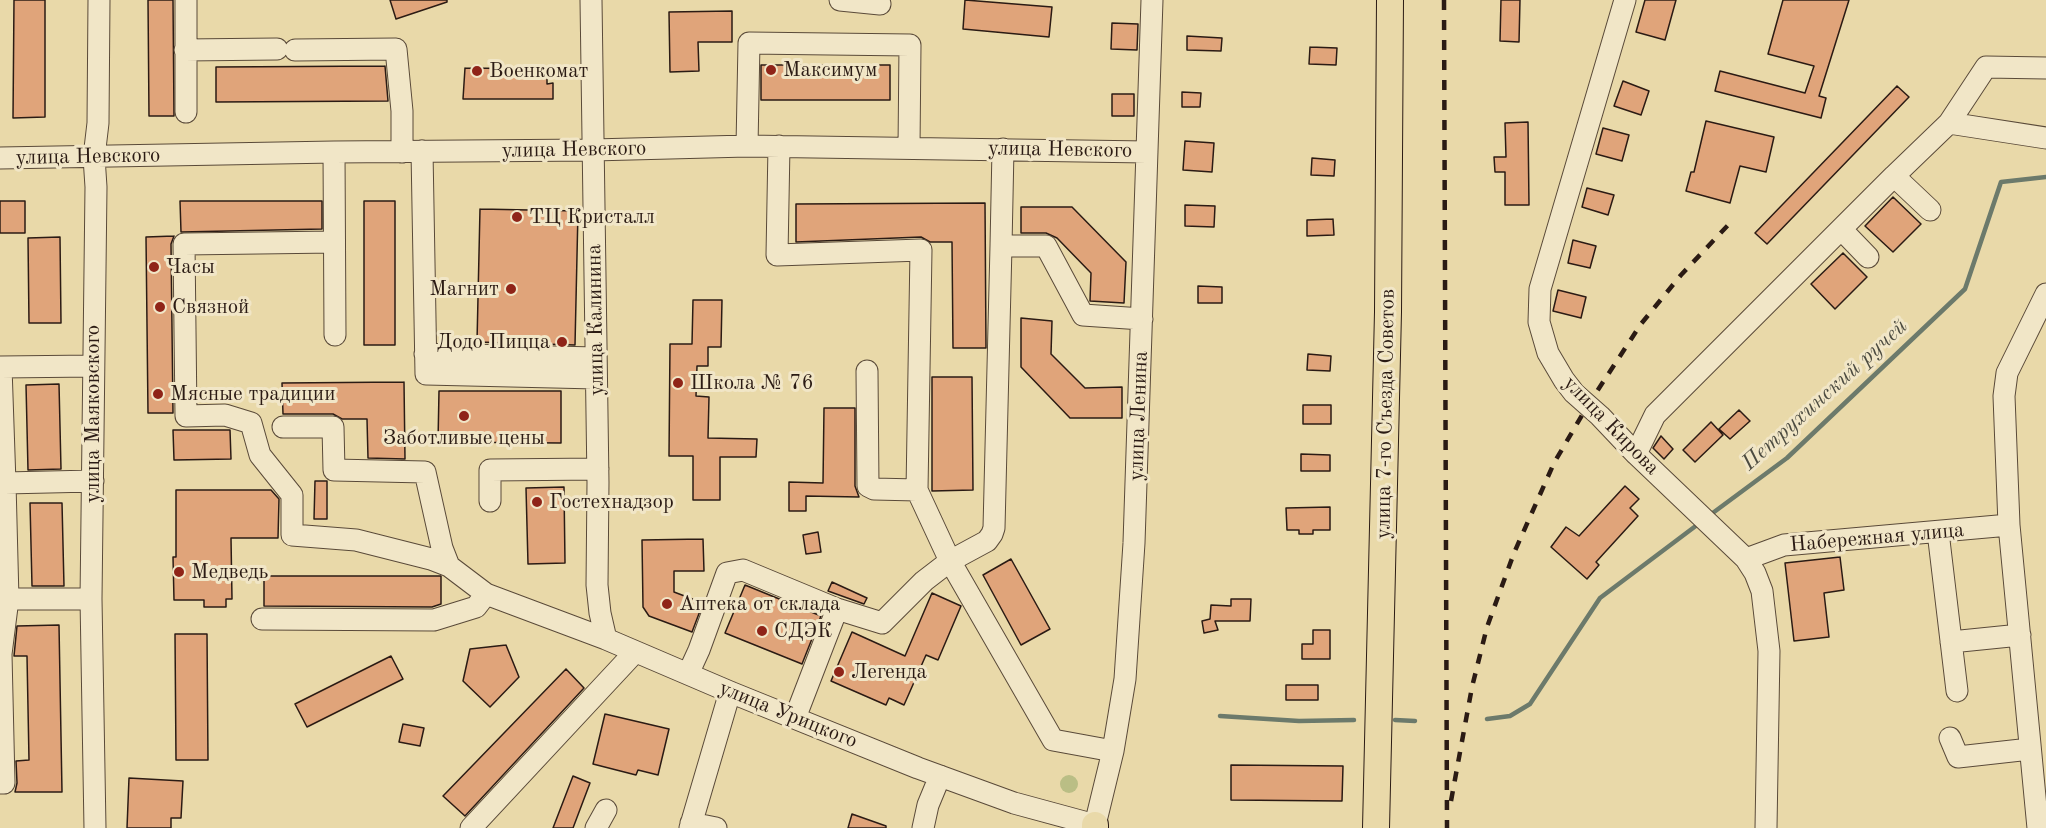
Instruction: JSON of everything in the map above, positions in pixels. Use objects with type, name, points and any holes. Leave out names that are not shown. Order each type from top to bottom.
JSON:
[{"type":"main road","name":"улица 7-го Съезда Советов","points":[[1376,828],[1388,312],[1390,0]]},
{"type":"street","name":"улица Маяковского","points":[[95,828],[91,599],[96,187],[94,157],[98,123],[99,0]]},
{"type":"street","points":[[186,0],[186,112]]},
{"type":"street","name":"улица Калинина","points":[[591,0],[598,469],[597,585],[606,639]]},
{"type":"street","points":[[840,0],[880,4]]},
{"type":"street","name":"улица Ленина","points":[[1095,827],[1113,751],[1125,680],[1134,543],[1152,0]]},
{"type":"street","name":"улица Кирова","points":[[1625,0],[1540,289],[1539,322],[1548,353],[1564,380],[1636,454],[1746,559],[1762,591],[1769,651],[1766,828]]},
{"type":"street","points":[[747,146],[749,43],[910,45],[909,148]]},
{"type":"street","points":[[185,50],[396,49],[402,111],[412,152],[425,354],[596,368]]},
{"type":"street","points":[[1636,454],[1655,414],[1949,123],[1986,67],[2046,68]]},
{"type":"street","points":[[1949,123],[2046,138]]},
{"type":"street","name":"улица Невского","points":[[0,158],[747,146],[1148,152]]},
{"type":"street","points":[[779,146],[777,255],[921,250],[917,490],[950,561],[1053,740],[1113,751]]},
{"type":"street","points":[[688,674],[728,573],[743,570],[837,609],[882,623],[924,581],[950,561],[987,540],[994,528],[1003,149]]},
{"type":"street","points":[[334,152],[335,335]]},
{"type":"street","points":[[1894,176],[1930,210]]},
{"type":"street","points":[[1841,229],[1868,256]]},
{"type":"street","name":"улица Урицкого","points":[[334,242],[184,244],[186,416],[225,415],[251,423],[260,455],[292,495],[292,535],[356,540],[431,559],[449,566],[486,594],[606,639],[730,692],[940,776],[1014,803],[1095,827]]},
{"type":"street","points":[[1001,246],[1046,246],[1083,315],[1142,319]]},
{"type":"street","points":[[2038,828],[2030,749],[2037,718],[2020,635],[2009,525],[2004,396],[2007,373],[2046,294]]},
{"type":"street","points":[[0,783],[4,783],[1,655],[8,599],[1,367],[93,366]]},
{"type":"street","points":[[867,371],[868,486],[874,489],[917,490]]},
{"type":"street","points":[[283,427],[333,427],[334,470],[425,472],[442,548],[449,566]]},
{"type":"street","points":[[490,501],[490,471],[598,469]]},
{"type":"street","points":[[5,483],[93,481]]},
{"type":"street","name":"Набережная улица","points":[[1746,559],[1784,545],[2009,525]]},
{"type":"street","points":[[1938,532],[1957,691]]},
{"type":"street","points":[[262,619],[434,620],[476,608],[486,594]]},
{"type":"street","points":[[8,599],[91,599]]},
{"type":"street","points":[[795,718],[837,609]]},
{"type":"street","points":[[1951,642],[2020,635]]},
{"type":"street","points":[[471,828],[635,652]]},
{"type":"street","points":[[716,828],[690,825],[730,692]]},
{"type":"street","points":[[1950,738],[1958,757],[2030,749]]},
{"type":"street","points":[[923,828],[928,805],[940,776]]},
{"type":"green space","points":[[1069,775],[1075,778],[1078,784],[1075,790],[1069,793],[1063,790],[1060,784],[1063,778]]},
{"type":"building","points":[[14,0],[45,0],[45,117],[13,118]]},
{"type":"building","points":[[148,0],[173,0],[174,116],[149,116]]},
{"type":"building","points":[[390,0],[447,0],[447,2],[396,19]]},
{"type":"building","points":[[965,0],[1052,7],[1049,37],[963,29]]},
{"type":"building","points":[[1501,0],[1520,0],[1519,42],[1500,41]]},
{"type":"building","points":[[1645,0],[1676,0],[1665,40],[1636,32]]},
{"type":"building","points":[[1783,0],[1849,0],[1819,96],[1826,98],[1821,118],[1715,91],[1720,71],[1805,93],[1814,66],[1768,54]]},
{"type":"building","points":[[732,11],[732,42],[698,42],[699,71],[670,72],[669,12]]},
{"type":"building","points":[[1112,23],[1138,24],[1137,50],[1111,49]]},
{"type":"building","points":[[1187,36],[1222,38],[1221,51],[1187,50]]},
{"type":"building","points":[[1310,47],[1337,48],[1336,65],[1309,64]]},
{"type":"building","points":[[761,65],[890,65],[890,100],[761,100]]},
{"type":"building","points":[[385,66],[388,101],[216,102],[216,67]]},
{"type":"building","points":[[465,68],[547,69],[547,84],[553,83],[553,99],[463,99]]},
{"type":"building","points":[[1623,81],[1649,91],[1641,115],[1614,106]]},
{"type":"building","points":[[1897,86],[1909,97],[1767,244],[1755,233]]},
{"type":"building","points":[[1182,92],[1201,93],[1200,107],[1182,107]]},
{"type":"building","points":[[1112,94],[1134,94],[1134,116],[1112,116]]},
{"type":"building","points":[[1706,121],[1774,137],[1766,172],[1740,166],[1730,203],[1686,191],[1691,172],[1694,172]]},
{"type":"building","points":[[1528,122],[1529,205],[1505,205],[1505,172],[1495,172],[1494,157],[1506,157],[1505,123]]},
{"type":"building","points":[[1603,128],[1629,135],[1622,161],[1596,154]]},
{"type":"building","points":[[1185,141],[1214,143],[1212,172],[1183,170]]},
{"type":"building","points":[[1312,158],[1335,160],[1334,176],[1311,175]]},
{"type":"building","points":[[1587,188],[1614,195],[1608,215],[1582,207]]},
{"type":"building","points":[[1893,197],[1921,224],[1893,252],[1865,226]]},
{"type":"building","points":[[0,201],[25,201],[25,233],[0,233]]},
{"type":"building","points":[[180,201],[322,201],[322,229],[181,232]]},
{"type":"building","points":[[364,201],[395,201],[395,345],[364,345]]},
{"type":"building","points":[[985,203],[986,348],[953,348],[952,242],[930,242],[921,237],[796,242],[796,204]]},
{"type":"building","points":[[1185,205],[1215,206],[1214,227],[1185,226]]},
{"type":"building","points":[[1021,207],[1072,207],[1126,262],[1124,303],[1090,301],[1091,273],[1057,238],[1046,233],[1021,233]]},
{"type":"building","points":[[480,209],[578,211],[575,345],[477,342]]},
{"type":"building","points":[[1333,219],[1334,235],[1307,236],[1307,220]]},
{"type":"building","points":[[174,236],[171,244],[173,413],[148,413],[146,237]]},
{"type":"building","points":[[60,237],[61,323],[29,323],[28,238]]},
{"type":"building","points":[[1573,240],[1596,246],[1590,268],[1568,263]]},
{"type":"building","points":[[1843,253],[1867,277],[1835,309],[1811,284]]},
{"type":"building","points":[[1198,286],[1222,287],[1222,303],[1198,303]]},
{"type":"building","points":[[1558,290],[1586,297],[1581,318],[1553,311]]},
{"type":"building","points":[[693,300],[722,300],[721,347],[708,347],[708,366],[697,366],[696,396],[709,397],[708,438],[757,439],[756,457],[720,457],[720,500],[693,500],[693,456],[669,456],[670,344],[692,344]]},
{"type":"building","points":[[1021,318],[1052,321],[1051,354],[1085,388],[1122,387],[1122,418],[1070,418],[1021,367]]},
{"type":"building","points":[[1308,354],[1331,356],[1330,371],[1307,370]]},
{"type":"building","points":[[932,377],[972,377],[973,490],[932,491]]},
{"type":"building","points":[[404,382],[405,459],[368,458],[367,419],[342,419],[333,414],[283,414],[282,383]]},
{"type":"building","points":[[59,384],[61,469],[28,470],[26,385]]},
{"type":"building","points":[[439,391],[561,391],[561,443],[438,442]]},
{"type":"building","points":[[1303,405],[1331,405],[1331,424],[1303,424]]},
{"type":"building","points":[[824,408],[855,408],[855,486],[859,497],[806,496],[806,511],[789,511],[789,482],[823,483]]},
{"type":"building","points":[[1739,410],[1750,421],[1730,439],[1719,429]]},
{"type":"building","points":[[1711,422],[1723,435],[1695,462],[1683,450]]},
{"type":"building","points":[[173,430],[230,430],[231,459],[174,460]]},
{"type":"building","points":[[1661,436],[1673,449],[1664,459],[1653,448]]},
{"type":"building","points":[[1301,454],[1330,455],[1330,471],[1301,471]]},
{"type":"building","points":[[315,481],[327,481],[327,519],[314,519]]},
{"type":"building","points":[[1625,486],[1639,499],[1630,508],[1638,516],[1596,562],[1599,565],[1587,579],[1551,547],[1566,527],[1579,536]]},
{"type":"building","points":[[564,487],[565,563],[528,564],[526,488]]},
{"type":"building","points":[[176,490],[271,490],[279,499],[278,538],[231,538],[232,599],[226,599],[226,607],[204,607],[204,600],[174,600]]},
{"type":"building","points":[[30,503],[62,503],[64,586],[32,586]]},
{"type":"building","points":[[1330,507],[1330,530],[1313,530],[1313,534],[1299,534],[1299,530],[1287,530],[1286,508]]},
{"type":"building","points":[[818,532],[821,552],[806,554],[803,535]]},
{"type":"building","points":[[703,539],[704,571],[674,571],[674,592],[703,603],[692,632],[649,616],[643,607],[642,540]]},
{"type":"building","points":[[1840,557],[1844,590],[1824,593],[1829,637],[1794,641],[1785,563]]},
{"type":"building","points":[[1011,559],[1050,629],[1021,645],[983,575]]},
{"type":"building","points":[[264,576],[441,576],[441,604],[432,607],[264,606]]},
{"type":"building","points":[[832,582],[867,598],[864,604],[828,591]]},
{"type":"building","points":[[745,585],[821,616],[802,664],[725,633]]},
{"type":"building","points":[[932,593],[961,606],[938,660],[926,655],[904,705],[889,698],[886,705],[831,681],[852,632],[905,656]]},
{"type":"building","points":[[1231,599],[1251,599],[1250,621],[1215,621],[1218,630],[1204,633],[1202,621],[1210,619],[1211,605],[1231,606]]},
{"type":"building","points":[[59,625],[62,792],[15,792],[16,761],[29,760],[27,656],[14,656],[17,626]]},
{"type":"building","points":[[1313,630],[1330,630],[1330,659],[1302,659],[1302,644],[1313,644]]},
{"type":"building","points":[[175,634],[207,634],[208,760],[176,760]]},
{"type":"building","points":[[506,645],[519,677],[490,707],[463,681],[470,649]]},
{"type":"building","points":[[391,656],[403,679],[307,727],[295,704]]},
{"type":"building","points":[[566,669],[584,688],[465,816],[443,796]]},
{"type":"building","points":[[1286,685],[1318,685],[1318,700],[1286,700]]},
{"type":"building","points":[[605,714],[669,729],[658,775],[638,770],[636,775],[593,764]]},
{"type":"building","points":[[403,724],[424,728],[420,746],[399,742]]},
{"type":"building","points":[[1231,765],[1343,766],[1342,801],[1231,800]]},
{"type":"building","points":[[573,776],[590,783],[573,828],[553,828]]},
{"type":"building","points":[[129,778],[183,781],[181,818],[171,818],[171,828],[127,828]]},
{"type":"building","points":[[852,814],[886,826],[886,828],[848,828]]},
{"type":"waterway","name":"Петрухинский ручей","points":[[1710,515],[1787,458],[1965,289],[2001,182],[2046,177]]},
{"type":"waterway","name":"Петрухинский ручей","points":[[1487,719],[1510,716],[1530,704],[1600,598],[1701,522]]},
{"type":"waterway","name":"Петрухинский ручей","points":[[1220,716],[1299,721],[1354,720]]},
{"type":"waterway","name":"Петрухинский ручей","points":[[1395,720],[1415,721]]},
{"type":"railway","points":[[1444,0],[1447,828]]},
{"type":"railway","points":[[1451,801],[1472,687],[1487,627],[1514,553],[1554,463],[1588,405],[1641,324],[1681,275],[1731,222]]},
{"type":"place","name":"Максимум","points":[[771,70]]},
{"type":"place","name":"Военкомат","points":[[477,71]]},
{"type":"place","name":"ТЦ Кристалл","points":[[517,217]]},
{"type":"place","name":"Часы","points":[[154,267]]},
{"type":"place","name":"Магнит","points":[[511,289]]},
{"type":"place","name":"Связной","points":[[160,307]]},
{"type":"place","name":"Додо Пицца","points":[[562,342]]},
{"type":"place","name":"Школа № 76","points":[[678,383]]},
{"type":"place","name":"Мясные традиции","points":[[158,394]]},
{"type":"place","name":"Заботливые цены","points":[[464,416]]},
{"type":"place","name":"Гостехнадзор","points":[[537,502]]},
{"type":"place","name":"Медведь","points":[[179,572]]},
{"type":"place","name":"Аптека от склада","points":[[667,604]]},
{"type":"place","name":"СДЭК","points":[[762,631]]},
{"type":"place","name":"Легенда","points":[[839,672]]}]
